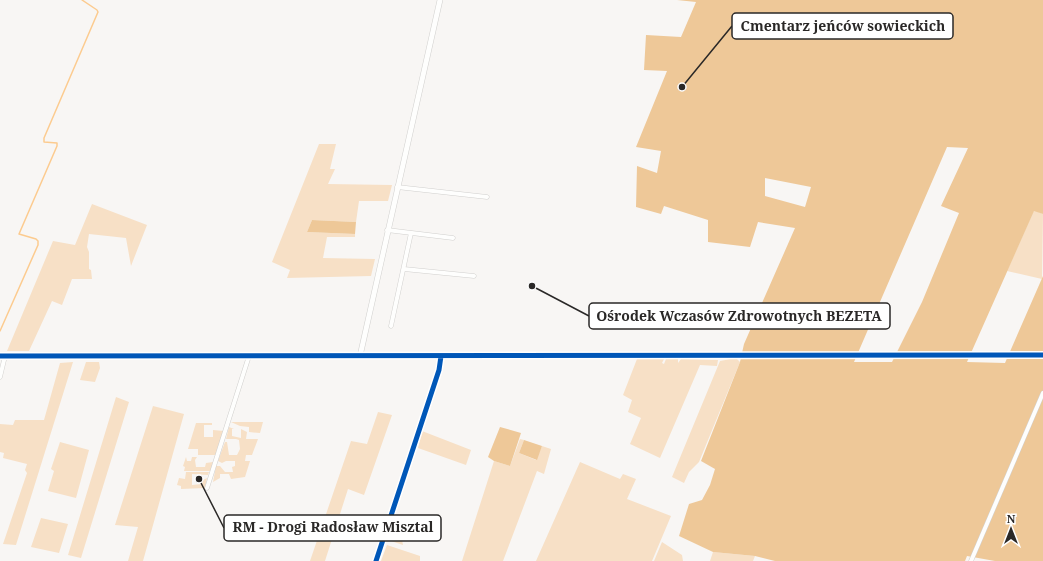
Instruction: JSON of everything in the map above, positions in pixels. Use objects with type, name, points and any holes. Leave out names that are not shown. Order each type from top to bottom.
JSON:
[{"type":"main road","points":[[3,356],[1043,355]]},
{"type":"street","points":[[360,356],[387,230],[440,0]]},
{"type":"street","points":[[397,187],[487,197]]},
{"type":"street","points":[[387,230],[453,238]]},
{"type":"street","points":[[392,326],[411,233]]},
{"type":"street","points":[[404,269],[474,276]]},
{"type":"street","points":[[0,377],[3,356]]},
{"type":"street","points":[[207,488],[250,356]]},
{"type":"street","points":[[376,561],[439,370],[441,356]]},
{"type":"street","points":[[971,561],[1043,393]]},
{"type":"shaded area","points":[[677,0],[1043,0],[1043,214],[1034,211],[967,362],[1005,363],[1043,276],[1043,561],[995,561],[967,556],[965,561],[775,561],[755,556],[713,552],[679,536],[689,504],[702,500],[710,485],[715,469],[701,461],[740,362],[744,344],[795,228],[758,222],[750,247],[708,242],[708,220],[664,206],[661,214],[636,207],[637,166],[657,173],[661,151],[636,147],[667,71],[644,70],[646,35],[681,37],[696,2]],"holes":[[[947,147],[968,148],[941,206],[959,213],[922,302],[892,362],[854,362]],[[765,178],[811,187],[805,207],[765,196]]]},
{"type":"shaded area","points":[[319,144],[336,144],[330,169],[335,169],[328,184],[392,185],[388,201],[359,201],[356,222],[312,220],[307,232],[355,234],[355,237],[327,237],[323,258],[375,259],[371,276],[287,278],[290,270],[272,262]]},
{"type":"shaded area","points":[[92,204],[147,225],[131,266],[126,238],[89,234],[87,247],[89,252],[89,269],[91,270],[92,279],[72,279],[62,305],[52,301],[29,351],[7,351],[53,241],[75,245]]},
{"type":"shaded area","points":[[1034,210],[1043,214],[1042,279],[1007,271]]},
{"type":"shaded area","points":[[312,220],[356,222],[355,234],[307,232]]},
{"type":"shaded area","points":[[736,358],[740,362],[699,462],[689,472],[684,483],[672,477],[720,361]]},
{"type":"shaded area","points":[[637,359],[664,359],[662,363],[664,364],[666,359],[678,359],[678,363],[681,359],[718,360],[717,366],[700,365],[660,458],[630,444],[641,418],[628,412],[632,400],[623,395]]},
{"type":"shaded area","points":[[73,362],[16,545],[3,544],[27,473],[25,470],[27,464],[3,458],[4,453],[0,452],[0,424],[13,425],[15,420],[44,420],[60,363]]},
{"type":"shaded area","points":[[86,362],[99,362],[100,368],[95,382],[80,380]]},
{"type":"shaded area","points":[[116,397],[129,402],[81,558],[68,555]]},
{"type":"shaded area","points":[[153,406],[184,414],[143,561],[128,561],[138,527],[115,525]]},
{"type":"shaded area","points":[[378,412],[392,415],[364,495],[348,489],[325,561],[310,561],[351,441],[367,444]]},
{"type":"shaded area","points":[[231,422],[263,422],[260,433],[249,432],[249,427],[240,426]]},
{"type":"shaded area","points":[[196,423],[212,423],[212,425],[204,425],[204,437],[213,437],[213,430],[224,431],[216,455],[198,455],[198,449],[188,449]]},
{"type":"shaded area","points":[[229,427],[234,429],[232,429],[232,436],[241,438],[241,429],[247,432],[246,439],[258,439],[252,455],[246,455],[245,461],[250,461],[245,477],[231,479],[229,474],[220,474],[220,478],[213,482],[216,466],[220,466],[225,472],[233,472],[232,467],[235,466],[235,461],[226,461],[222,463],[218,461],[225,442],[227,442],[229,455],[237,455],[240,449],[239,440],[226,439]]},
{"type":"shaded area","points":[[500,427],[521,433],[510,466],[494,461],[488,457]]},
{"type":"shaded area","points":[[422,431],[471,450],[466,465],[418,448]]},
{"type":"shaded area","points":[[520,439],[524,440],[519,453],[536,460],[542,446],[551,449],[544,474],[537,471],[503,561],[462,561],[494,461],[510,466]]},
{"type":"shaded area","points":[[524,440],[542,446],[537,460],[519,453]]},
{"type":"shaded area","points":[[60,442],[89,450],[76,498],[48,491],[54,471],[51,469]]},
{"type":"shaded area","points":[[186,457],[187,461],[191,461],[192,457],[197,457],[195,460],[196,467],[205,467],[206,463],[213,462],[211,471],[184,471],[185,467],[183,466]]},
{"type":"shaded area","points":[[580,462],[620,479],[623,474],[636,479],[627,499],[671,516],[652,561],[536,561]]},
{"type":"shaded area","points":[[186,472],[209,472],[208,475],[192,474],[192,485],[202,484],[203,480],[207,478],[205,488],[181,489],[181,486],[177,485],[179,478],[185,479]]},
{"type":"shaded area","points":[[41,518],[68,524],[59,553],[31,547]]},
{"type":"shaded area","points":[[395,518],[399,524],[403,545],[388,540]]},
{"type":"shaded area","points":[[662,542],[682,555],[683,561],[654,561]]},
{"type":"shaded area","points":[[387,545],[420,556],[420,561],[381,561]]},
{"type":"shaded area","points":[[713,552],[755,556],[753,561],[710,561]]},
{"type":"waterway","points":[[0,331],[38,245],[38,241],[36,239],[19,234],[57,146],[57,143],[44,142],[44,138],[98,12],[82,0]]},
{"type":"cycle path","points":[[0,356],[1043,355]]},
{"type":"cycle path","points":[[376,561],[439,370],[441,356]]},
{"type":"place","name":"Cmentarz jeńców sowieckich","points":[[682,87]]},
{"type":"place","name":"Ośrodek Wczasów Zdrowotnych BEZETA","points":[[532,286]]},
{"type":"place","name":"RM - Drogi Radosław Misztal","points":[[199,479]]}]
